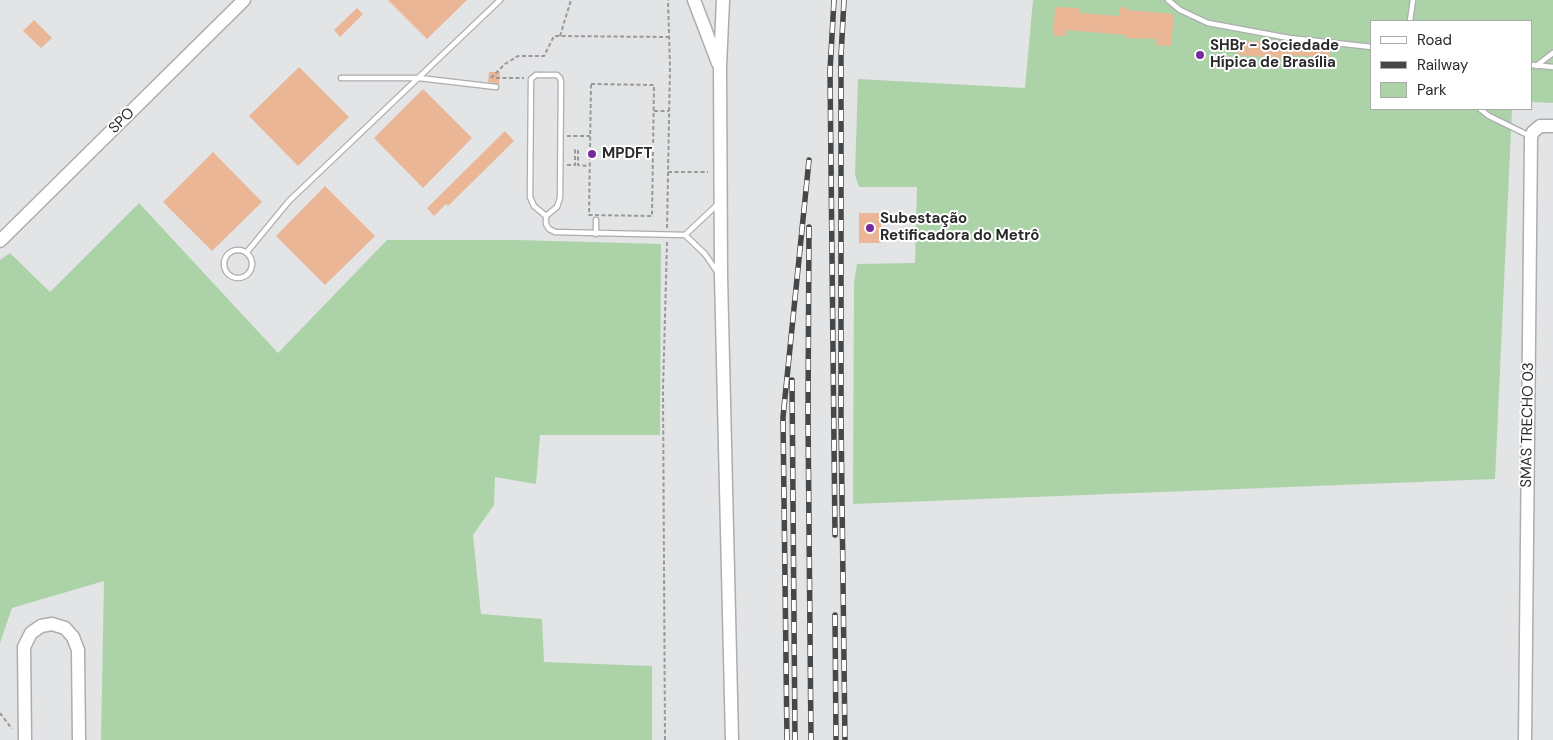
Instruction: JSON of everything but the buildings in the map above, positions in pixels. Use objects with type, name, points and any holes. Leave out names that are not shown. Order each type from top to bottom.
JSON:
[{"type":"street","name":"SPO","points":[[0,241],[244,0]]},
{"type":"street","points":[[694,0],[720,67]]},
{"type":"street","points":[[723,0],[720,67],[720,202],[732,740]]},
{"type":"street","points":[[1531,137],[1533,132],[1540,126],[1553,126]]},
{"type":"street","name":"SMAS TRECHO 03","points":[[1525,740],[1531,137]]},
{"type":"street","points":[[20,737],[24,647],[31,633],[41,626],[52,624],[65,628],[73,638],[78,650],[79,740]]},
{"type":"lane","points":[[247,252],[289,201],[500,0]]},
{"type":"lane","points":[[1168,0],[1180,10],[1208,23],[1289,38],[1370,47]]},
{"type":"lane","points":[[1410,20],[1413,0]]},
{"type":"lane","points":[[1534,66],[1553,53]]},
{"type":"lane","points":[[1534,66],[1553,67]]},
{"type":"lane","points":[[546,216],[534,206],[530,197],[531,79],[536,75],[557,75],[560,78],[560,198],[556,207],[546,216],[546,224],[549,230],[596,234],[685,236],[705,254],[721,276]]},
{"type":"lane","points":[[341,78],[419,78],[496,87]]},
{"type":"lane","points":[[1481,110],[1489,116],[1531,137]]},
{"type":"lane","points":[[685,236],[720,202]]},
{"type":"lane","points":[[596,220],[596,234]]},
{"type":"lane","points":[[237,249],[247,252],[252,260],[252,269],[246,276],[236,278],[227,273],[224,263],[228,253],[237,249]]},
{"type":"path","points":[[560,36],[571,0]]},
{"type":"path","points":[[665,740],[663,390],[669,111],[668,0]]},
{"type":"path","points":[[483,85],[505,64],[518,56],[544,56],[554,36],[668,37]]},
{"type":"path","points":[[491,78],[531,79]]},
{"type":"path","points":[[591,84],[654,85],[653,111],[652,216],[589,215],[591,84]]},
{"type":"path","points":[[653,111],[669,111]]},
{"type":"path","points":[[572,136],[590,136]]},
{"type":"path","points":[[561,165],[575,165],[575,150],[578,150],[578,165],[589,166]]},
{"type":"path","points":[[668,172],[720,172]]},
{"type":"path","points":[[0,713],[20,737]]},
{"type":"green space","points":[[1033,0],[1553,0],[1553,103],[1533,102],[1533,20],[1370,20],[1370,110],[1512,110],[1495,479],[853,504],[854,283],[857,264],[915,263],[917,187],[859,187],[855,175],[858,79],[1025,88]]},
{"type":"green space","points":[[139,203],[278,353],[387,240],[518,240],[661,244],[660,435],[540,435],[536,484],[495,477],[494,505],[473,535],[481,614],[542,619],[544,662],[652,666],[652,740],[101,740],[104,581],[12,608],[0,643],[0,260],[10,253],[50,292]]},
{"type":"railway","points":[[834,0],[830,71],[835,535]]},
{"type":"railway","points":[[844,0],[841,56],[841,418],[845,740]]},
{"type":"railway","points":[[787,740],[783,417],[809,160]]},
{"type":"railway","points":[[809,227],[808,417],[811,740]]},
{"type":"railway","points":[[792,380],[795,740]]},
{"type":"railway","points":[[835,615],[836,740]]},
{"type":"place","name":"SHBr - Sociedade Hípica de Brasília","points":[[1200,55]]},
{"type":"place","name":"MPDFT","points":[[592,154]]},
{"type":"place","name":"Subestação Retificadora do Metrô","points":[[870,228]]}]
